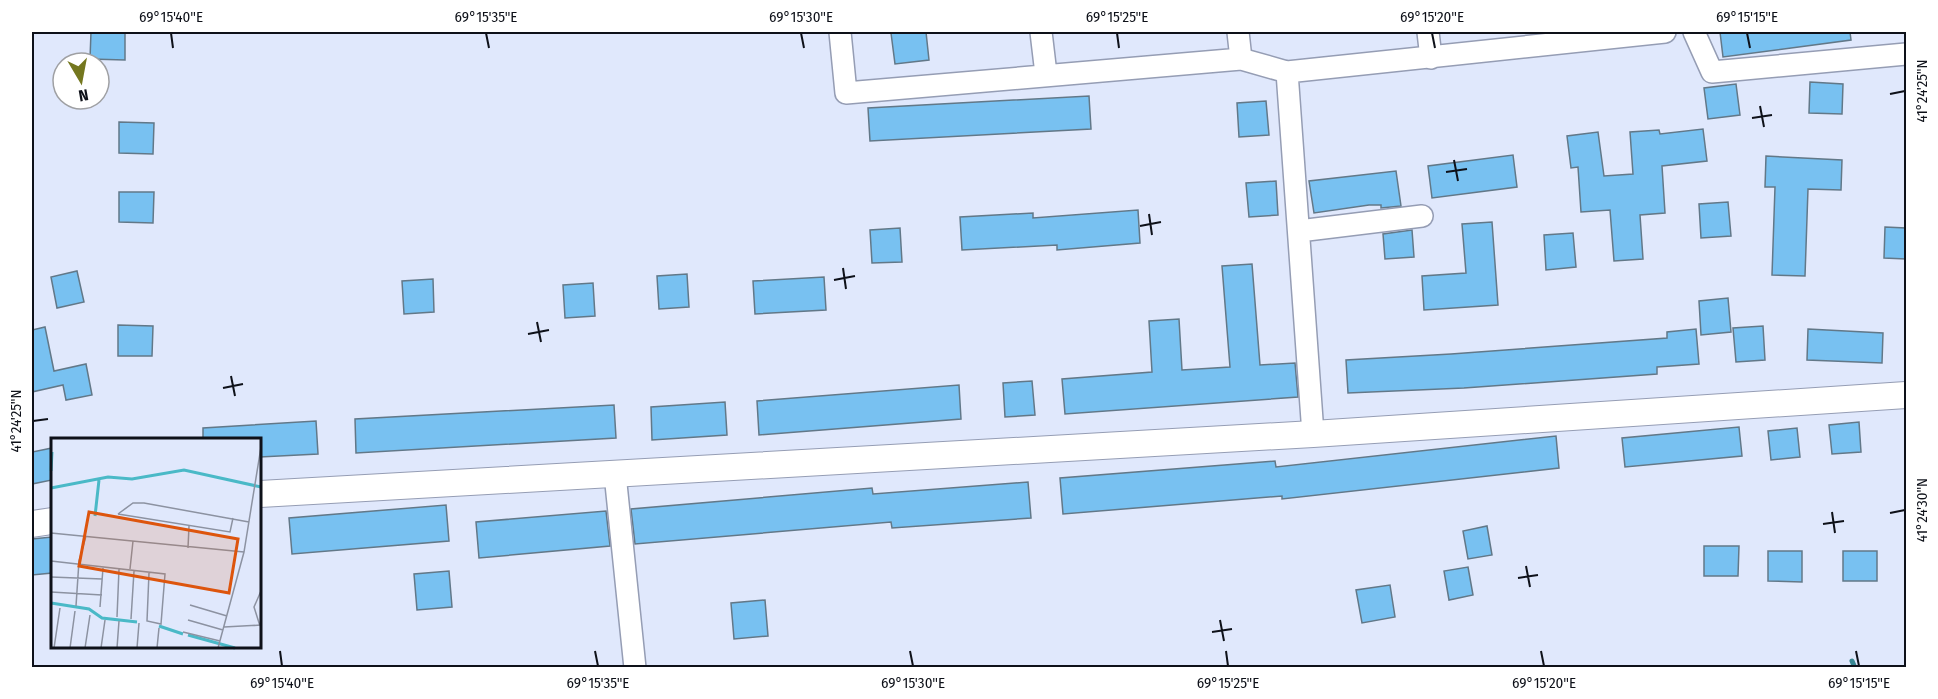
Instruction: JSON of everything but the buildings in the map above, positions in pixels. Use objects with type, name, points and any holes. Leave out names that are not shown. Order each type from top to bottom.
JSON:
[{"type":"street","points":[[840,32],[846,93],[1241,59],[1287,72],[1431,58],[1637,33],[1665,32]]},
{"type":"street","points":[[1041,32],[1046,74]]},
{"type":"street","points":[[1238,32],[1241,59]]},
{"type":"street","points":[[1428,32],[1431,58]]},
{"type":"street","points":[[1694,32],[1712,72],[1906,54]]},
{"type":"street","points":[[1287,72],[1313,434]]},
{"type":"street","points":[[1299,231],[1422,216]]},
{"type":"street","points":[[261,494],[1313,434],[1906,395]]},
{"type":"street","points":[[615,474],[635,668]]},
{"type":"street","points":[[32,524],[51,521]]},
{"type":"waterway","points":[[1852,661],[1855,668]]}]
